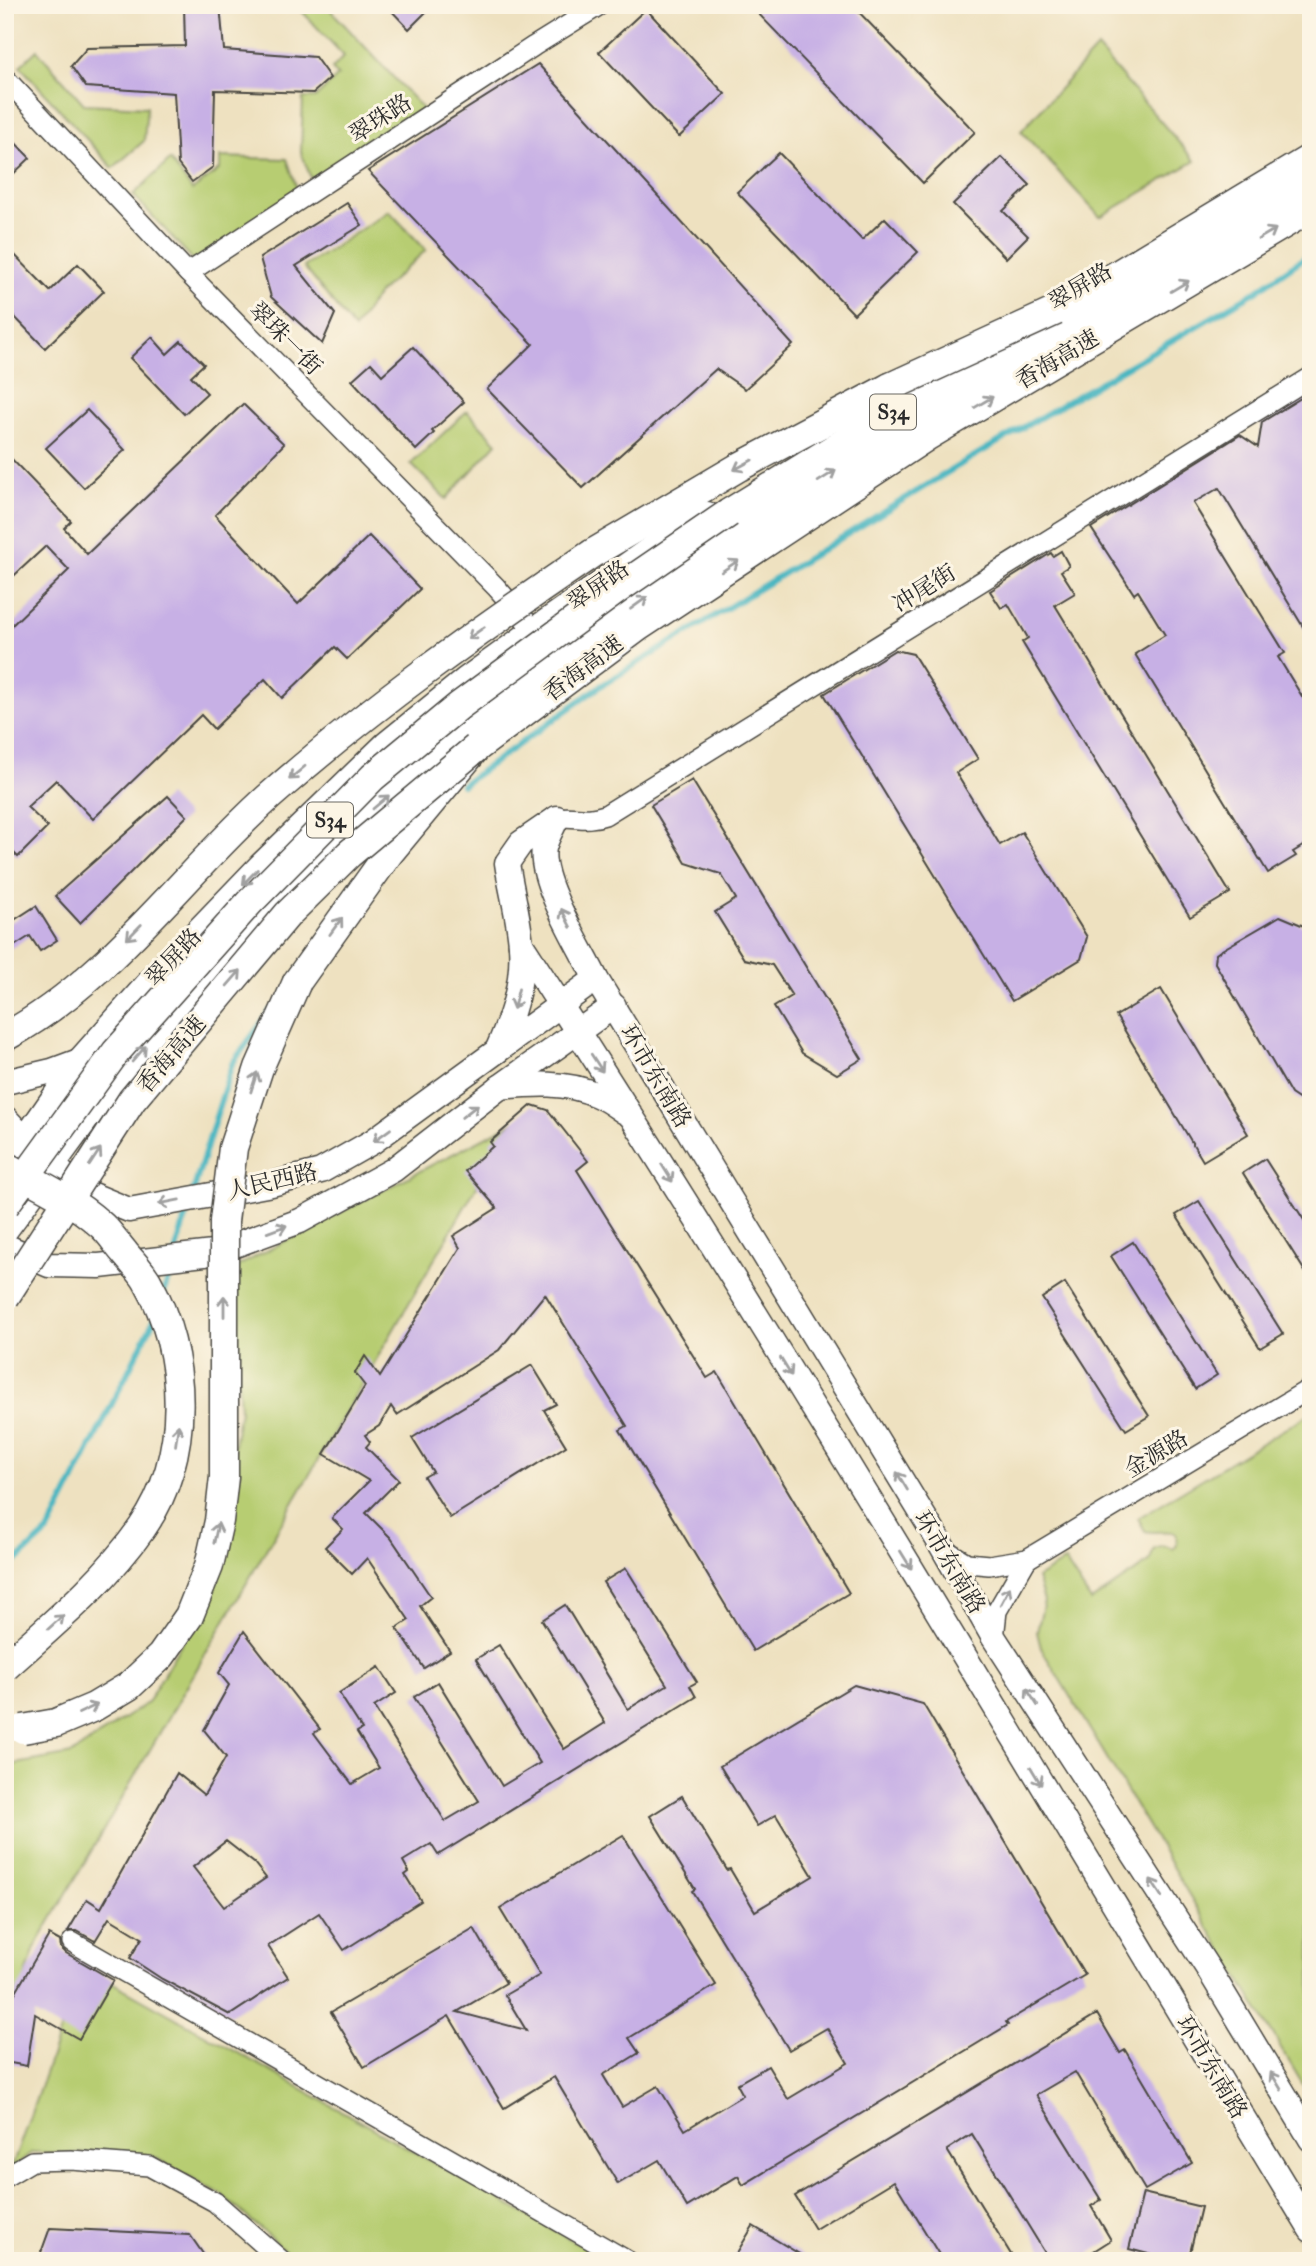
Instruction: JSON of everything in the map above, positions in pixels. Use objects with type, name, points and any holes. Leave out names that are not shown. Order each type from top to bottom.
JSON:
[{"type":"highway","name":"香海高速","points":[[5,1206],[116,1052],[249,903],[373,777],[459,705],[618,589],[730,513],[1056,311],[1311,158]]},
{"type":"highway","name":"香海高速","points":[[5,1297],[132,1100],[288,914],[349,854],[476,748],[638,627],[926,437],[1311,208]]},
{"type":"highway","points":[[5,1037],[46,1011],[97,971],[269,797],[374,708],[478,632],[593,553],[739,467],[890,387],[1056,311]]},
{"type":"highway","points":[[5,1730],[56,1723],[94,1707],[129,1686],[161,1656],[189,1616],[209,1566],[219,1521],[224,1477],[225,1221],[233,1148],[258,1068],[297,982],[388,853],[476,748]]},
{"type":"highway","points":[[5,1167],[74,1204],[102,1225],[146,1279],[162,1313],[171,1342],[177,1375],[179,1422],[174,1457],[164,1486],[144,1525],[117,1562],[88,1593],[5,1667]]},
{"type":"main road","name":"翠屏路","points":[[5,1167],[79,1061],[159,971],[260,866],[386,744],[465,680],[657,544],[1311,145]]},
{"type":"main road","name":"翠屏路","points":[[5,1231],[111,1086],[214,967],[356,822],[462,735],[565,656],[686,569],[802,492],[914,420],[1311,183]]},
{"type":"main road","points":[[497,1052],[510,1022],[521,971],[521,944],[507,863],[521,843],[557,818]]},
{"type":"main road","name":"环市东南路","points":[[557,818],[544,848],[545,871],[552,891],[596,979],[943,1548],[994,1638],[1209,1970],[1311,2139]]},
{"type":"main road","name":"环市东南路","points":[[521,944],[631,1115],[915,1575],[1311,2231]]},
{"type":"main road","name":"人民西路","points":[[5,1118],[53,1166],[90,1194],[129,1210],[272,1184],[321,1171],[372,1142],[596,979]]},
{"type":"main road","name":"人民西路","points":[[5,1246],[49,1265],[99,1266],[213,1253],[300,1221],[393,1170],[500,1087],[614,1006]]},
{"type":"main road","points":[[5,1082],[79,1061]]},
{"type":"main road","points":[[500,1087],[562,1085],[598,1095],[631,1115]]},
{"type":"main road","points":[[5,1181],[53,1166]]},
{"type":"street","name":"翠珠路","points":[[188,273],[600,5]]},
{"type":"street","name":"翠珠一街","points":[[5,78],[188,273],[496,587],[534,630]]},
{"type":"street","name":"冲尾街","points":[[557,818],[572,817],[582,820],[605,815],[1311,377]]},
{"type":"street","name":"金源路","points":[[1027,1559],[1311,1388]]},
{"type":"street","points":[[943,1548],[967,1563],[989,1565],[1027,1559]]},
{"type":"street","points":[[994,1638],[997,1611],[1027,1559]]},
{"type":"street","points":[[72,1942],[628,2261]]},
{"type":"street","points":[[5,2177],[32,2161],[71,2160],[149,2166],[215,2202],[282,2261]]},
{"type":"green space","points":[[296,5],[326,5],[425,111],[313,184],[301,152],[303,98],[315,98],[338,76],[332,69],[344,56]]},
{"type":"green space","points":[[1097,48],[1195,161],[1100,217],[1021,131]]},
{"type":"green space","points":[[37,50],[84,104],[147,107],[144,141],[113,168],[20,66]]},
{"type":"green space","points":[[220,157],[287,159],[299,194],[195,262],[133,195],[170,160],[192,190],[220,169]]},
{"type":"green space","points":[[389,211],[426,250],[378,294],[354,329],[304,267]]},
{"type":"green space","points":[[467,411],[497,443],[446,499],[411,464]]},
{"type":"green space","points":[[514,1122],[35,1948],[5,2037],[5,1766],[72,1754],[147,1703],[208,1597],[240,1410],[232,1269]]},
{"type":"green space","points":[[1311,1413],[1311,2098],[1041,1648],[1037,1632],[1044,1601],[1037,1578],[1065,1561],[1091,1601],[1149,1562],[1154,1549],[1165,1546],[1173,1549],[1177,1545],[1176,1533],[1145,1531],[1138,1518]]},
{"type":"green space","points":[[83,1966],[609,2261],[297,2261],[221,2194],[152,2156],[32,2152],[11,2170]]},
{"type":"building","points":[[184,5],[220,5],[224,50],[315,57],[330,78],[313,93],[215,90],[213,167],[192,182],[178,164],[174,93],[86,87],[71,66],[87,48],[185,46]]},
{"type":"building","points":[[386,5],[433,5],[409,29]]},
{"type":"building","points":[[750,5],[852,5],[975,132],[923,183]]},
{"type":"building","points":[[646,9],[725,94],[679,137],[599,52]]},
{"type":"building","points":[[538,64],[793,345],[745,389],[716,369],[583,488],[487,389],[533,344],[368,171]]},
{"type":"building","points":[[5,132],[30,158],[5,182]]},
{"type":"building","points":[[779,153],[862,240],[885,218],[918,252],[854,314],[737,192]]},
{"type":"building","points":[[1002,157],[1030,185],[1003,211],[1028,236],[1006,258],[953,204]]},
{"type":"building","points":[[347,203],[362,225],[296,266],[335,314],[322,344],[271,297],[260,258]]},
{"type":"building","points":[[5,245],[50,291],[78,264],[104,291],[45,348],[5,307]]},
{"type":"building","points":[[152,337],[167,354],[181,341],[204,364],[191,376],[207,393],[184,414],[130,358]]},
{"type":"building","points":[[413,347],[464,402],[432,431],[434,433],[416,450],[352,380],[371,363],[382,375]]},
{"type":"building","points":[[1301,398],[1311,399],[1311,640],[1219,488],[1193,503],[1285,653],[1278,657],[1311,711],[1311,841],[1293,852],[1296,856],[1268,873],[1135,654],[1165,635],[1138,591],[1134,594],[1091,528],[1240,435],[1258,447],[1262,422]]},
{"type":"building","points":[[243,404],[284,444],[215,515],[298,604],[369,536],[420,589],[347,659],[335,647],[282,698],[265,679],[214,729],[201,715],[93,819],[56,780],[27,807],[48,827],[18,857],[14,853],[5,859],[5,632],[69,570],[46,546],[5,584],[5,452],[71,521],[64,528],[87,554]]},
{"type":"building","points":[[87,410],[125,450],[84,488],[46,448]]},
{"type":"building","points":[[1061,551],[1069,566],[1061,571],[1075,593],[1055,605],[1230,893],[1190,917],[1022,642],[1028,638],[1008,604],[1001,608],[990,591],[1051,553],[1053,556]]},
{"type":"building","points":[[895,650],[913,654],[978,759],[956,773],[1000,845],[1022,832],[1087,937],[1081,959],[1012,1001],[824,694]]},
{"type":"building","points":[[692,780],[862,1059],[837,1074],[802,1053],[774,1007],[792,996],[772,965],[744,959],[715,912],[736,899],[721,874],[686,863],[651,805]]},
{"type":"building","points":[[168,796],[187,816],[80,923],[55,896]]},
{"type":"building","points":[[36,906],[57,940],[40,951],[30,936],[5,952],[5,926]]},
{"type":"building","points":[[1280,916],[1311,929],[1311,1100],[1300,1100],[1291,1094],[1215,963],[1216,954],[1220,951]]},
{"type":"building","points":[[1161,989],[1248,1134],[1203,1161],[1116,1016]]},
{"type":"building","points":[[532,1105],[548,1110],[588,1161],[577,1170],[707,1378],[717,1372],[849,1593],[753,1651],[620,1430],[627,1426],[545,1294],[499,1350],[397,1415],[391,1406],[379,1426],[365,1435],[370,1442],[366,1447],[399,1480],[366,1513],[391,1538],[431,1597],[420,1606],[450,1651],[424,1668],[397,1628],[409,1620],[367,1558],[352,1574],[325,1547],[343,1529],[332,1518],[369,1481],[324,1454],[365,1386],[355,1373],[365,1356],[380,1377],[460,1248],[453,1236],[497,1208],[465,1171],[493,1146],[490,1142]]},
{"type":"building","points":[[1265,1159],[1311,1231],[1311,1281],[1243,1173]]},
{"type":"building","points":[[1199,1201],[1283,1334],[1260,1348],[1176,1215]]},
{"type":"building","points":[[1133,1242],[1217,1375],[1195,1389],[1111,1256]]},
{"type":"building","points":[[1065,1283],[1149,1416],[1126,1430],[1042,1298]]},
{"type":"building","points":[[532,1365],[556,1404],[544,1410],[566,1446],[450,1518],[424,1477],[433,1472],[412,1438]]},
{"type":"building","points":[[626,1568],[697,1682],[690,1686],[696,1697],[438,1855],[431,1844],[403,1861],[409,1872],[405,1875],[421,1901],[344,1950],[319,1913],[268,1946],[288,1977],[230,2015],[162,1979],[130,1958],[142,1938],[109,1918],[95,1941],[77,1931],[68,1931],[87,1899],[101,1908],[177,1773],[204,1795],[226,1757],[204,1730],[229,1685],[219,1673],[244,1631],[320,1729],[314,1733],[352,1784],[379,1768],[357,1732],[362,1729],[339,1693],[379,1667],[396,1693],[374,1707],[445,1821],[479,1801],[414,1697],[438,1682],[502,1786],[540,1763],[476,1659],[499,1645],[564,1749],[605,1723],[542,1620],[565,1605],[628,1709],[667,1685],[603,1582]],"holes":[[[226,1841],[254,1863],[266,1878],[224,1907],[193,1867]]]},
{"type":"building","points":[[854,1685],[923,1704],[1085,1975],[1006,2022],[1008,2025],[743,2185],[738,2176],[687,2207],[659,2160],[618,2184],[554,2077],[504,2108],[449,2016],[364,2067],[331,2012],[474,1928],[506,1983],[457,2012],[526,2030],[505,1995],[540,1975],[500,1909],[623,1835],[716,1985],[629,2038],[639,2053],[603,2075],[622,2107],[658,2086],[685,2130],[743,2095],[737,2084],[768,2066],[788,2099],[848,2063],[827,2028],[789,2050],[692,1891],[695,1889],[650,1816],[682,1796],[755,1911],[813,1876],[776,1815],[757,1826],[720,1766]]},
{"type":"building","points":[[49,1935],[60,1941],[61,1948],[66,1953],[113,1980],[79,2039],[35,2014],[27,2066],[5,2062],[8,2005]]},
{"type":"building","points":[[1097,2014],[1120,2053],[1125,2050],[1192,2163],[1145,2190],[1075,2072],[1036,2095],[1101,2200],[1091,2206],[1111,2240],[1078,2261],[1050,2261],[972,2134],[947,2150],[1015,2261],[943,2261],[894,2181],[815,2229],[795,2196]]},
{"type":"building","points":[[1143,2193],[1201,2207],[1188,2261],[1175,2261],[1129,2249]]},
{"type":"building","points":[[753,2226],[811,2261],[732,2261]]},
{"type":"building","points":[[50,2228],[190,2235],[208,2261],[38,2261]]},
{"type":"waterway","points":[[462,785],[599,687],[971,458],[1255,292],[1311,253]]},
{"type":"waterway","points":[[193,1192],[232,1064],[270,1011]]},
{"type":"waterway","points":[[175,1253],[189,1206]]},
{"type":"waterway","points":[[164,1293],[172,1263]]},
{"type":"waterway","points":[[5,1571],[48,1532],[154,1320]]}]
